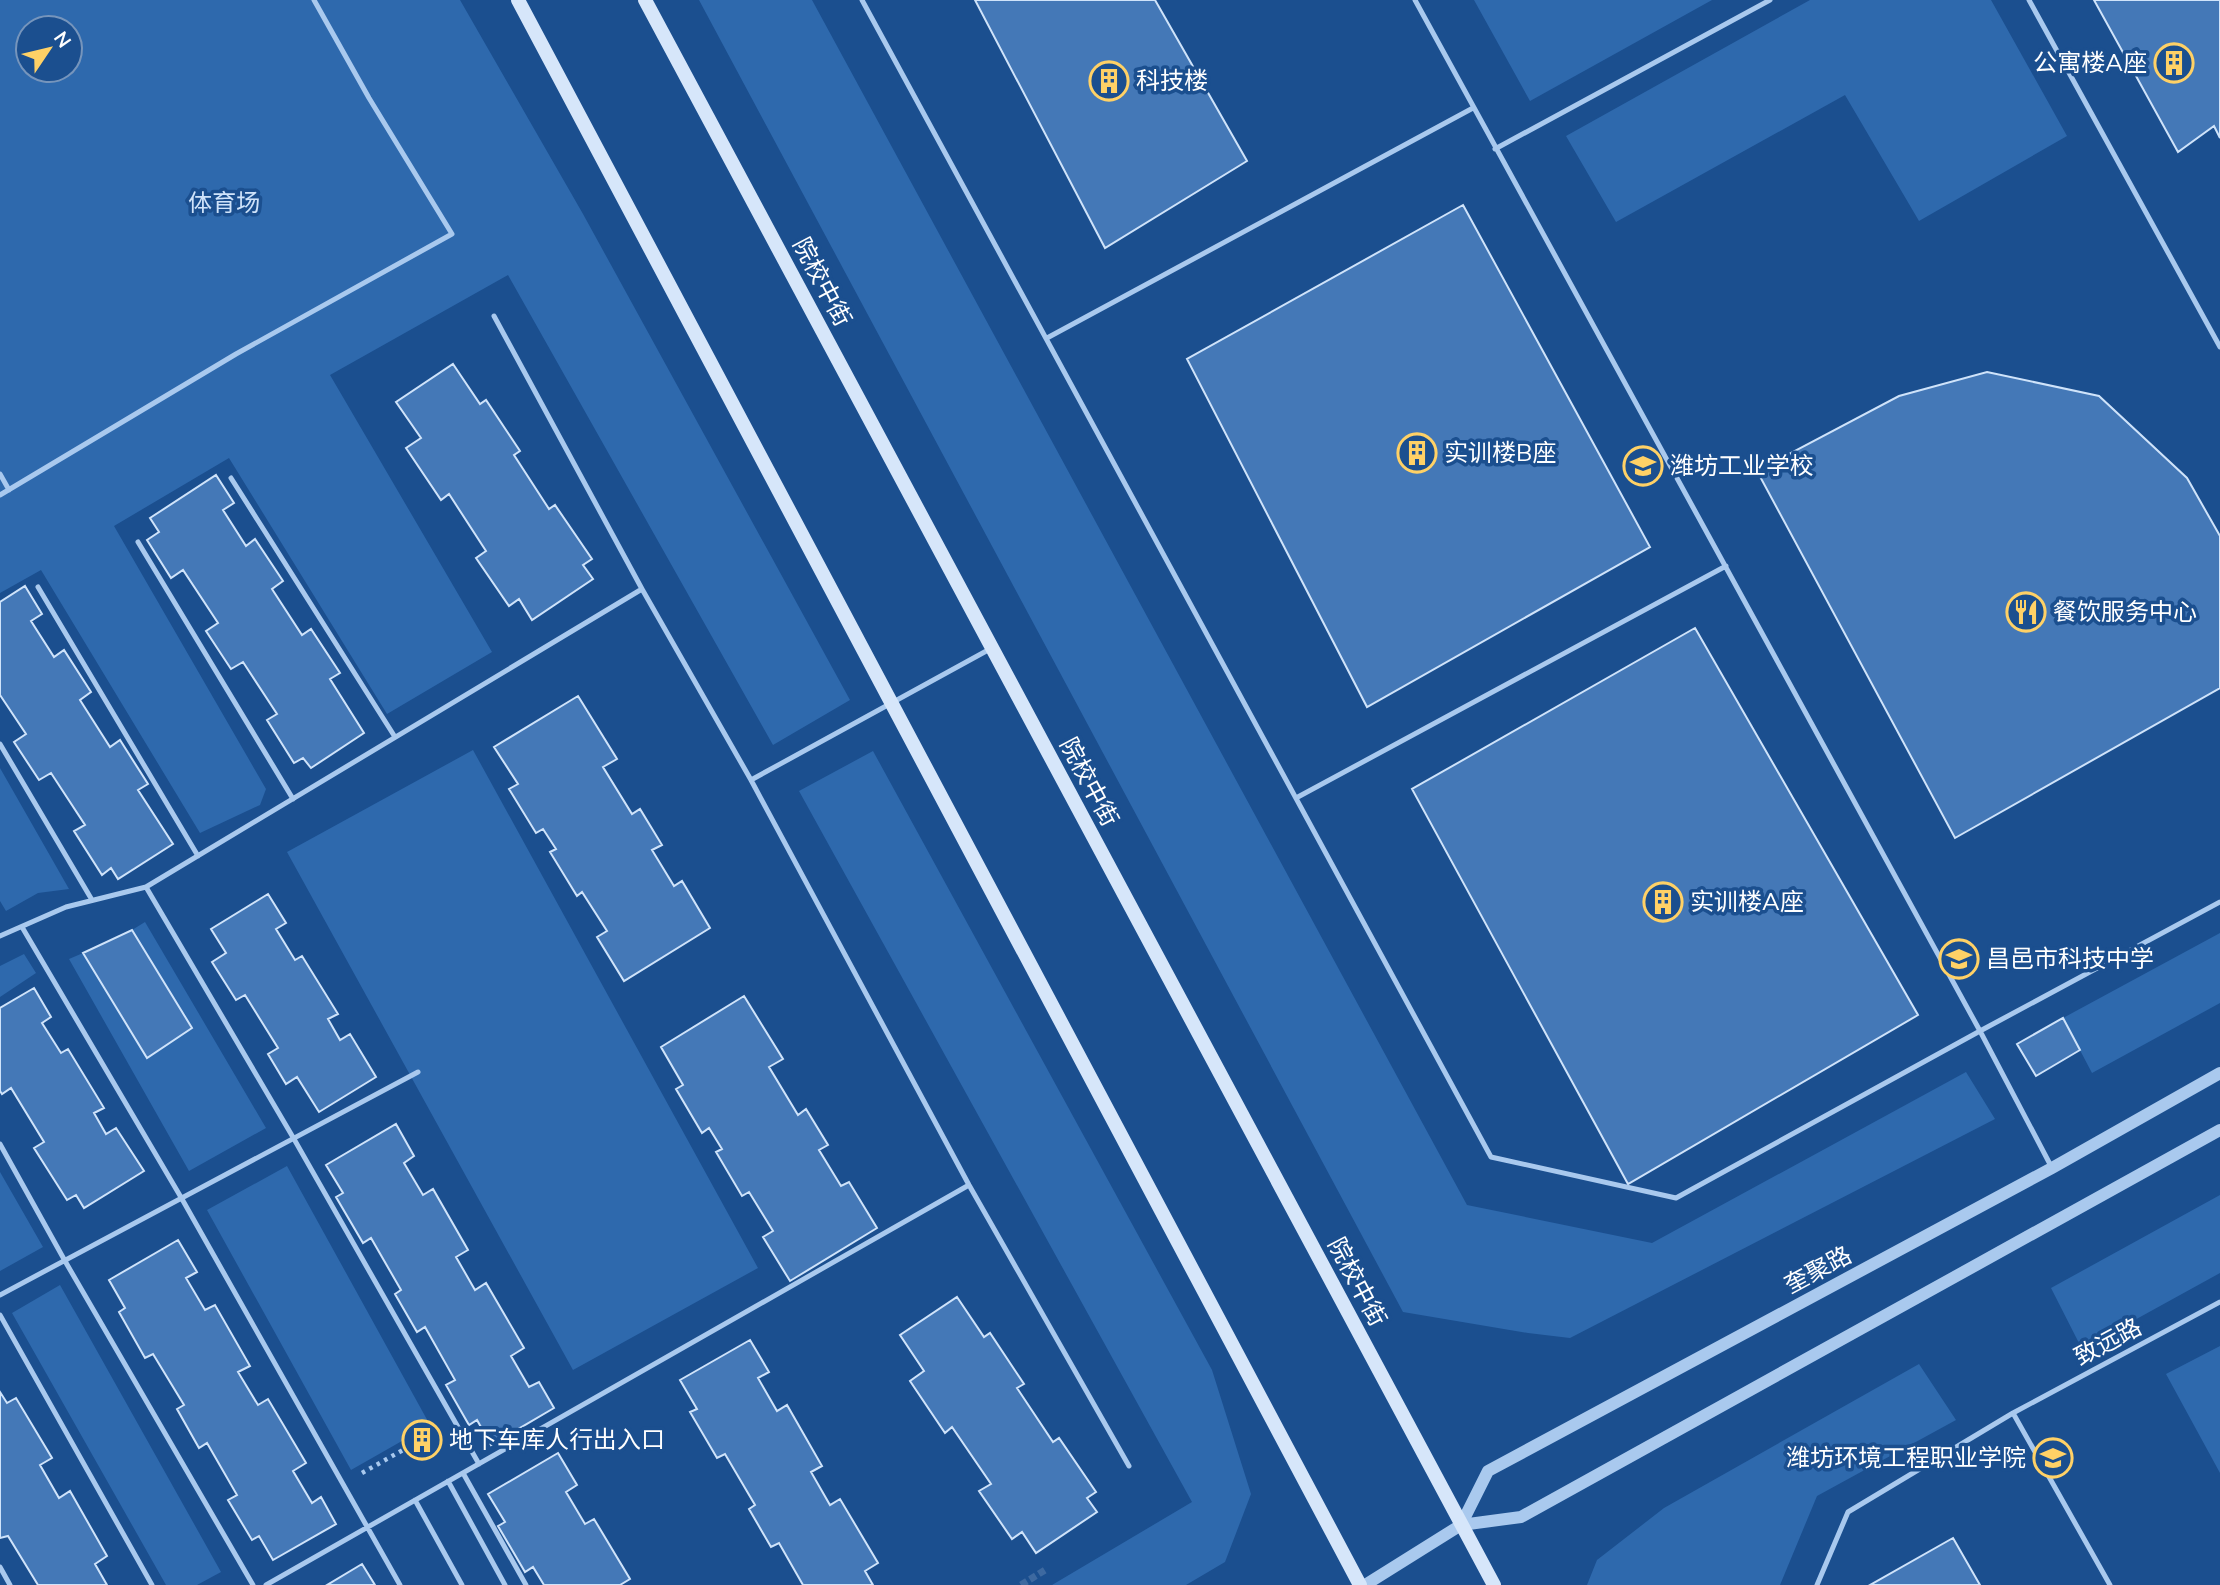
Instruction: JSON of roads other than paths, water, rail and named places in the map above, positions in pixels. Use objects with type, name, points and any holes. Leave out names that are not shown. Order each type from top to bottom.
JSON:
[{"type":"main road","points":[[518,0],[1360,1585]]},
{"type":"main road","name":"院校中街","points":[[645,0],[1494,1585]]},
{"type":"street","name":"奎聚路","points":[[1461,1525],[1488,1471],[2052,1168],[2220,1073]]},
{"type":"street","points":[[1365,1585],[1461,1525],[1521,1517],[2220,1130]]},
{"type":"lane","points":[[0,495],[236,354],[453,234],[369,98],[314,0]]},
{"type":"lane","points":[[862,0],[1491,1157],[1676,1198],[2220,902]]},
{"type":"lane","points":[[1415,0],[1980,1031],[2052,1168]]},
{"type":"lane","points":[[1495,149],[1770,0]]},
{"type":"lane","points":[[2029,0],[2220,347]]},
{"type":"lane","points":[[1047,338],[1474,108]]},
{"type":"lane","points":[[494,316],[642,589],[751,780],[969,1185],[1129,1466]]},
{"type":"lane","points":[[0,474],[9,490]]},
{"type":"lane","points":[[231,478],[395,737]]},
{"type":"lane","points":[[138,542],[293,799]]},
{"type":"lane","points":[[1296,798],[1726,566]]},
{"type":"lane","points":[[38,587],[198,856]]},
{"type":"lane","points":[[0,927],[2,935],[66,906],[145,887],[642,589]]},
{"type":"lane","points":[[751,780],[992,648]]},
{"type":"lane","points":[[0,744],[92,900]]},
{"type":"lane","points":[[145,887],[294,1139],[479,1464]]},
{"type":"lane","points":[[22,927],[182,1199],[400,1585]]},
{"type":"lane","points":[[0,1296],[418,1072]]},
{"type":"lane","points":[[0,1144],[253,1585]]},
{"type":"lane","points":[[266,1585],[969,1185]]},
{"type":"lane","name":"致远路","points":[[1818,1585],[1848,1512],[2013,1413],[2220,1302]]},
{"type":"lane","points":[[0,1315],[152,1585]]},
{"type":"lane","points":[[2013,1413],[2110,1585]]},
{"type":"lane","points":[[463,1473],[526,1585]]},
{"type":"lane","points":[[448,1481],[505,1585]]},
{"type":"lane","points":[[415,1500],[462,1585]]},
{"type":"lane","points":[[0,1567],[10,1585]]},
{"type":"tunnel","points":[[1021,1585],[1045,1570]]},
{"type":"place","name":"公寓楼A座","points":[[2174,63]]},
{"type":"place","name":"科技楼","points":[[1109,81]]},
{"type":"place","name":"实训楼B座","points":[[1417,453]]},
{"type":"place","name":"潍坊工业学校","points":[[1643,466]]},
{"type":"place","name":"餐饮服务中心","points":[[2026,612]]},
{"type":"place","name":"实训楼A座","points":[[1663,902]]},
{"type":"place","name":"昌邑市科技中学","points":[[1959,959]]},
{"type":"place","name":"地下车库人行出入口","points":[[422,1440]]},
{"type":"place","name":"潍坊环境工程职业学院","points":[[2053,1458]]},
{"type":"park label","name":"体育场","points":[[224,203]]}]
